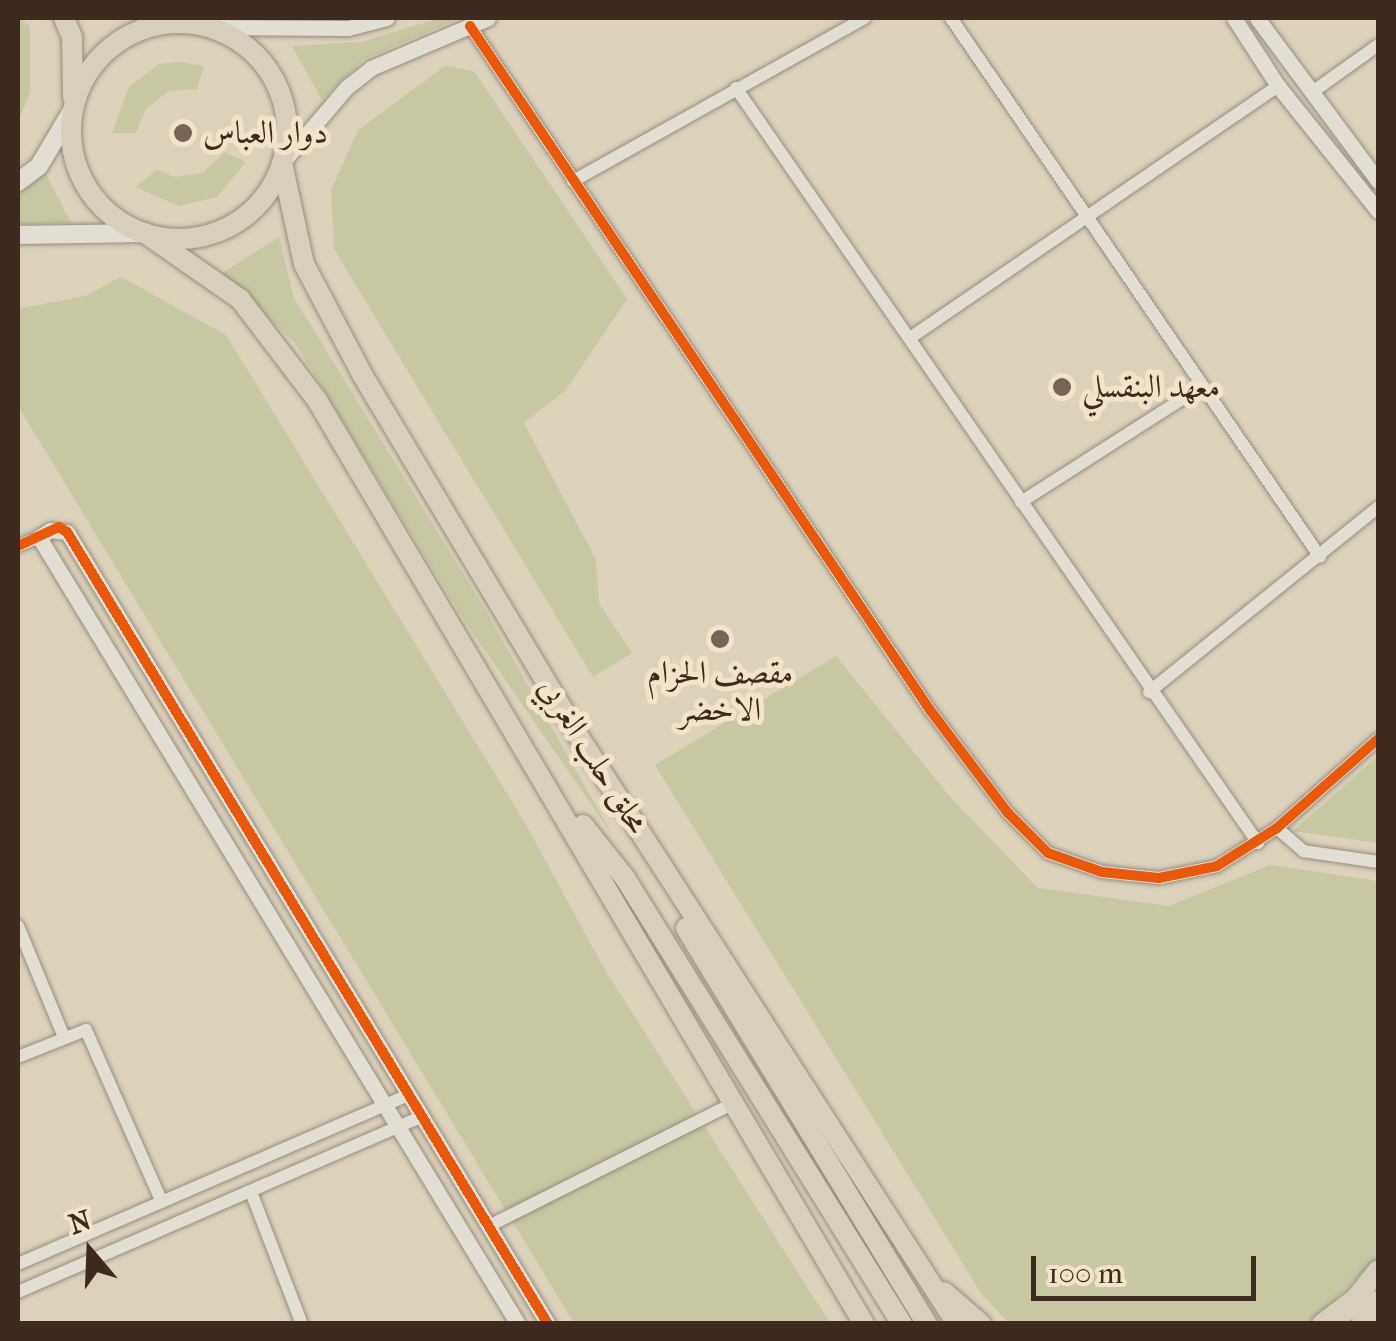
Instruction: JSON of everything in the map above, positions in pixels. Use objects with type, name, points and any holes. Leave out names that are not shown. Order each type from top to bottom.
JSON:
[{"type":"main road","points":[[64,18],[72,37],[72,148],[86,184],[110,214],[144,233]]},
{"type":"main road","points":[[18,182],[39,166],[74,109],[88,73],[131,34],[168,24],[201,22],[246,46],[274,78],[287,120],[282,163],[262,200],[228,227],[187,238],[144,233],[18,234]]},
{"type":"main road","name":"محلق حلب الغربي","points":[[282,163],[304,264],[363,376],[586,748],[957,1324]]},
{"type":"main road","name":"محلق حلب الغربي","points":[[144,233],[240,298],[317,400],[864,1324]]},
{"type":"main road","points":[[586,748],[650,868],[927,1324]]},
{"type":"main road","points":[[541,773],[625,878],[902,1324]]},
{"type":"main road","points":[[1336,1324],[1378,1270]]},
{"type":"main road","points":[[930,1280],[981,1324]]},
{"type":"main road","points":[[1322,1324],[1356,1298]]},
{"type":"main road","points":[[1361,1324],[1378,1302]]},
{"type":"street","points":[[201,22],[348,28],[387,18]]},
{"type":"street","points":[[282,163],[347,87],[371,68],[488,18]]},
{"type":"street","points":[[573,180],[865,18]]},
{"type":"street","points":[[950,18],[1320,557]]},
{"type":"street","points":[[1234,18],[1278,86],[1378,211]]},
{"type":"street","points":[[1258,18],[1378,180]]},
{"type":"street","points":[[470,26],[930,710],[1008,813],[1048,853],[1102,872],[1159,878],[1216,866],[1258,843],[1378,739]]},
{"type":"street","points":[[1311,93],[1378,45]]},
{"type":"street","points":[[910,338],[1278,86]]},
{"type":"street","points":[[736,88],[1149,692],[1258,843]]},
{"type":"street","points":[[1021,502],[1201,388]]},
{"type":"street","points":[[1149,692],[1378,507]]},
{"type":"street","points":[[18,546],[58,527],[67,532],[548,1324]]},
{"type":"street","points":[[40,537],[518,1324]]},
{"type":"street","points":[[1277,828],[1303,851],[1378,862]]},
{"type":"street","points":[[18,926],[64,1038]]},
{"type":"street","points":[[18,1057],[86,1030],[162,1202]]},
{"type":"street","points":[[18,1264],[409,1095]]},
{"type":"street","points":[[489,1226],[732,1104]]},
{"type":"street","points":[[18,1292],[422,1116]]},
{"type":"street","points":[[251,1192],[302,1324]]},
{"type":"green space","points":[[18,18],[30,26],[30,93],[18,121]]},
{"type":"green space","points":[[440,18],[460,18],[363,60],[322,100],[292,46],[361,42]]},
{"type":"green space","points":[[159,64],[204,66],[197,89],[169,91],[146,109],[136,133],[112,133],[129,87]]},
{"type":"green space","points":[[445,66],[474,71],[627,299],[566,390],[524,423],[596,560],[599,604],[632,653],[593,677],[334,249],[331,190],[358,130]]},
{"type":"green space","points":[[225,152],[246,162],[217,197],[178,206],[136,187],[157,169],[174,177],[202,173]]},
{"type":"green space","points":[[44,170],[71,223],[18,224],[18,195]]},
{"type":"green space","points":[[279,237],[294,298],[483,606],[613,836],[466,623],[295,343],[222,273]]},
{"type":"green space","points":[[121,277],[226,335],[525,823],[605,970],[830,1323],[574,1323],[18,406],[18,309],[85,296]]},
{"type":"green space","points":[[836,656],[951,798],[1038,888],[1169,906],[1270,865],[1378,881],[1378,1257],[1311,1323],[1009,1323],[981,1293],[655,765]]},
{"type":"green space","points":[[1378,756],[1378,843],[1293,831]]},
{"type":"cycle path","points":[[470,26],[930,710],[1008,813],[1048,853],[1102,872],[1159,878],[1217,866],[1277,828],[1378,739]]},
{"type":"cycle path","points":[[18,546],[59,527],[67,532],[548,1324]]},
{"type":"place","name":"دوار العباس","points":[[183,133]]},
{"type":"place","name":"معهد البنقسلي","points":[[1062,387]]},
{"type":"place","name":"مقصف الحزام الاخضر","points":[[720,639]]}]
